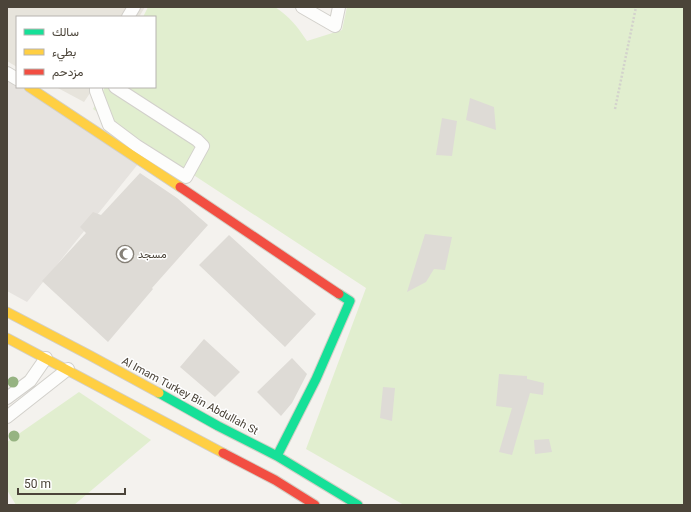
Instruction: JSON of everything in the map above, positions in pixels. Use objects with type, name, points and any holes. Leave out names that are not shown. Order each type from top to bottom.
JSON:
[{"type":"street","points":[[129,16],[134,7]]},
{"type":"street","points":[[302,7],[335,26],[339,7]]},
{"type":"street","points":[[7,73],[16,78]]},
{"type":"street","points":[[30,88],[350,301],[316,379],[277,456]]},
{"type":"street","points":[[96,88],[109,125],[137,146],[186,177],[203,146],[197,140],[117,88]]},
{"type":"street","name":"Al Imam Turkey Bin Abdullah St","points":[[7,312],[91,356],[218,426],[277,456],[358,505]]},
{"type":"street","points":[[7,338],[275,480],[315,505]]},
{"type":"street","points":[[7,398],[30,381],[46,358]]},
{"type":"street","points":[[7,417],[68,370]]},
{"type":"path","points":[[615,109],[636,7]]},
{"type":"shaded area","points":[[7,7],[145,7],[140,16],[16,16],[16,66],[7,61]]},
{"type":"shaded area","points":[[7,76],[16,81],[16,88],[25,88],[138,164],[27,302],[7,291]]},
{"type":"shaded area","points":[[58,88],[93,88],[84,102]]},
{"type":"green space","points":[[148,7],[275,7],[293,22],[307,41],[342,30],[347,7],[684,7],[684,505],[404,505],[306,449],[366,288],[93,109],[104,88],[156,88],[156,16],[144,16]]},
{"type":"green space","points":[[79,392],[151,440],[74,505],[16,505],[7,490],[7,442]]},
{"type":"building","points":[[470,98],[494,107],[496,130],[466,120]]},
{"type":"building","points":[[442,118],[457,121],[452,156],[436,155]]},
{"type":"building","name":"مسجد","points":[[140,173],[177,198],[208,225],[152,288],[153,289],[108,342],[42,281],[86,233],[80,227],[93,212],[101,215]]},
{"type":"building","points":[[425,234],[452,237],[445,270],[434,269],[426,282],[407,292]]},
{"type":"building","points":[[229,235],[316,314],[285,347],[199,265]]},
{"type":"building","points":[[204,339],[240,372],[215,397],[180,367]]},
{"type":"building","points":[[292,358],[307,374],[292,403],[281,416],[257,392]]},
{"type":"building","points":[[499,374],[527,376],[527,379],[544,383],[543,395],[530,393],[512,455],[499,452],[512,408],[496,406]]},
{"type":"building","points":[[383,387],[395,388],[392,421],[380,418]]},
{"type":"building","points":[[549,439],[552,452],[535,454],[534,440]]},
{"type":"traffic: fast","points":[[277,456],[316,379],[350,301],[339,294]]},
{"type":"traffic: fast","points":[[159,393],[218,426],[277,456],[358,505]]},
{"type":"traffic: slow","points":[[31,88],[180,187]]},
{"type":"traffic: slow","points":[[7,312],[159,393]]},
{"type":"traffic: slow","points":[[7,338],[223,453]]},
{"type":"traffic: jam","points":[[180,187],[339,294]]},
{"type":"traffic: jam","points":[[223,453],[275,480],[315,505]]},
{"type":"place","name":"مسجد","points":[[125,254]]}]
